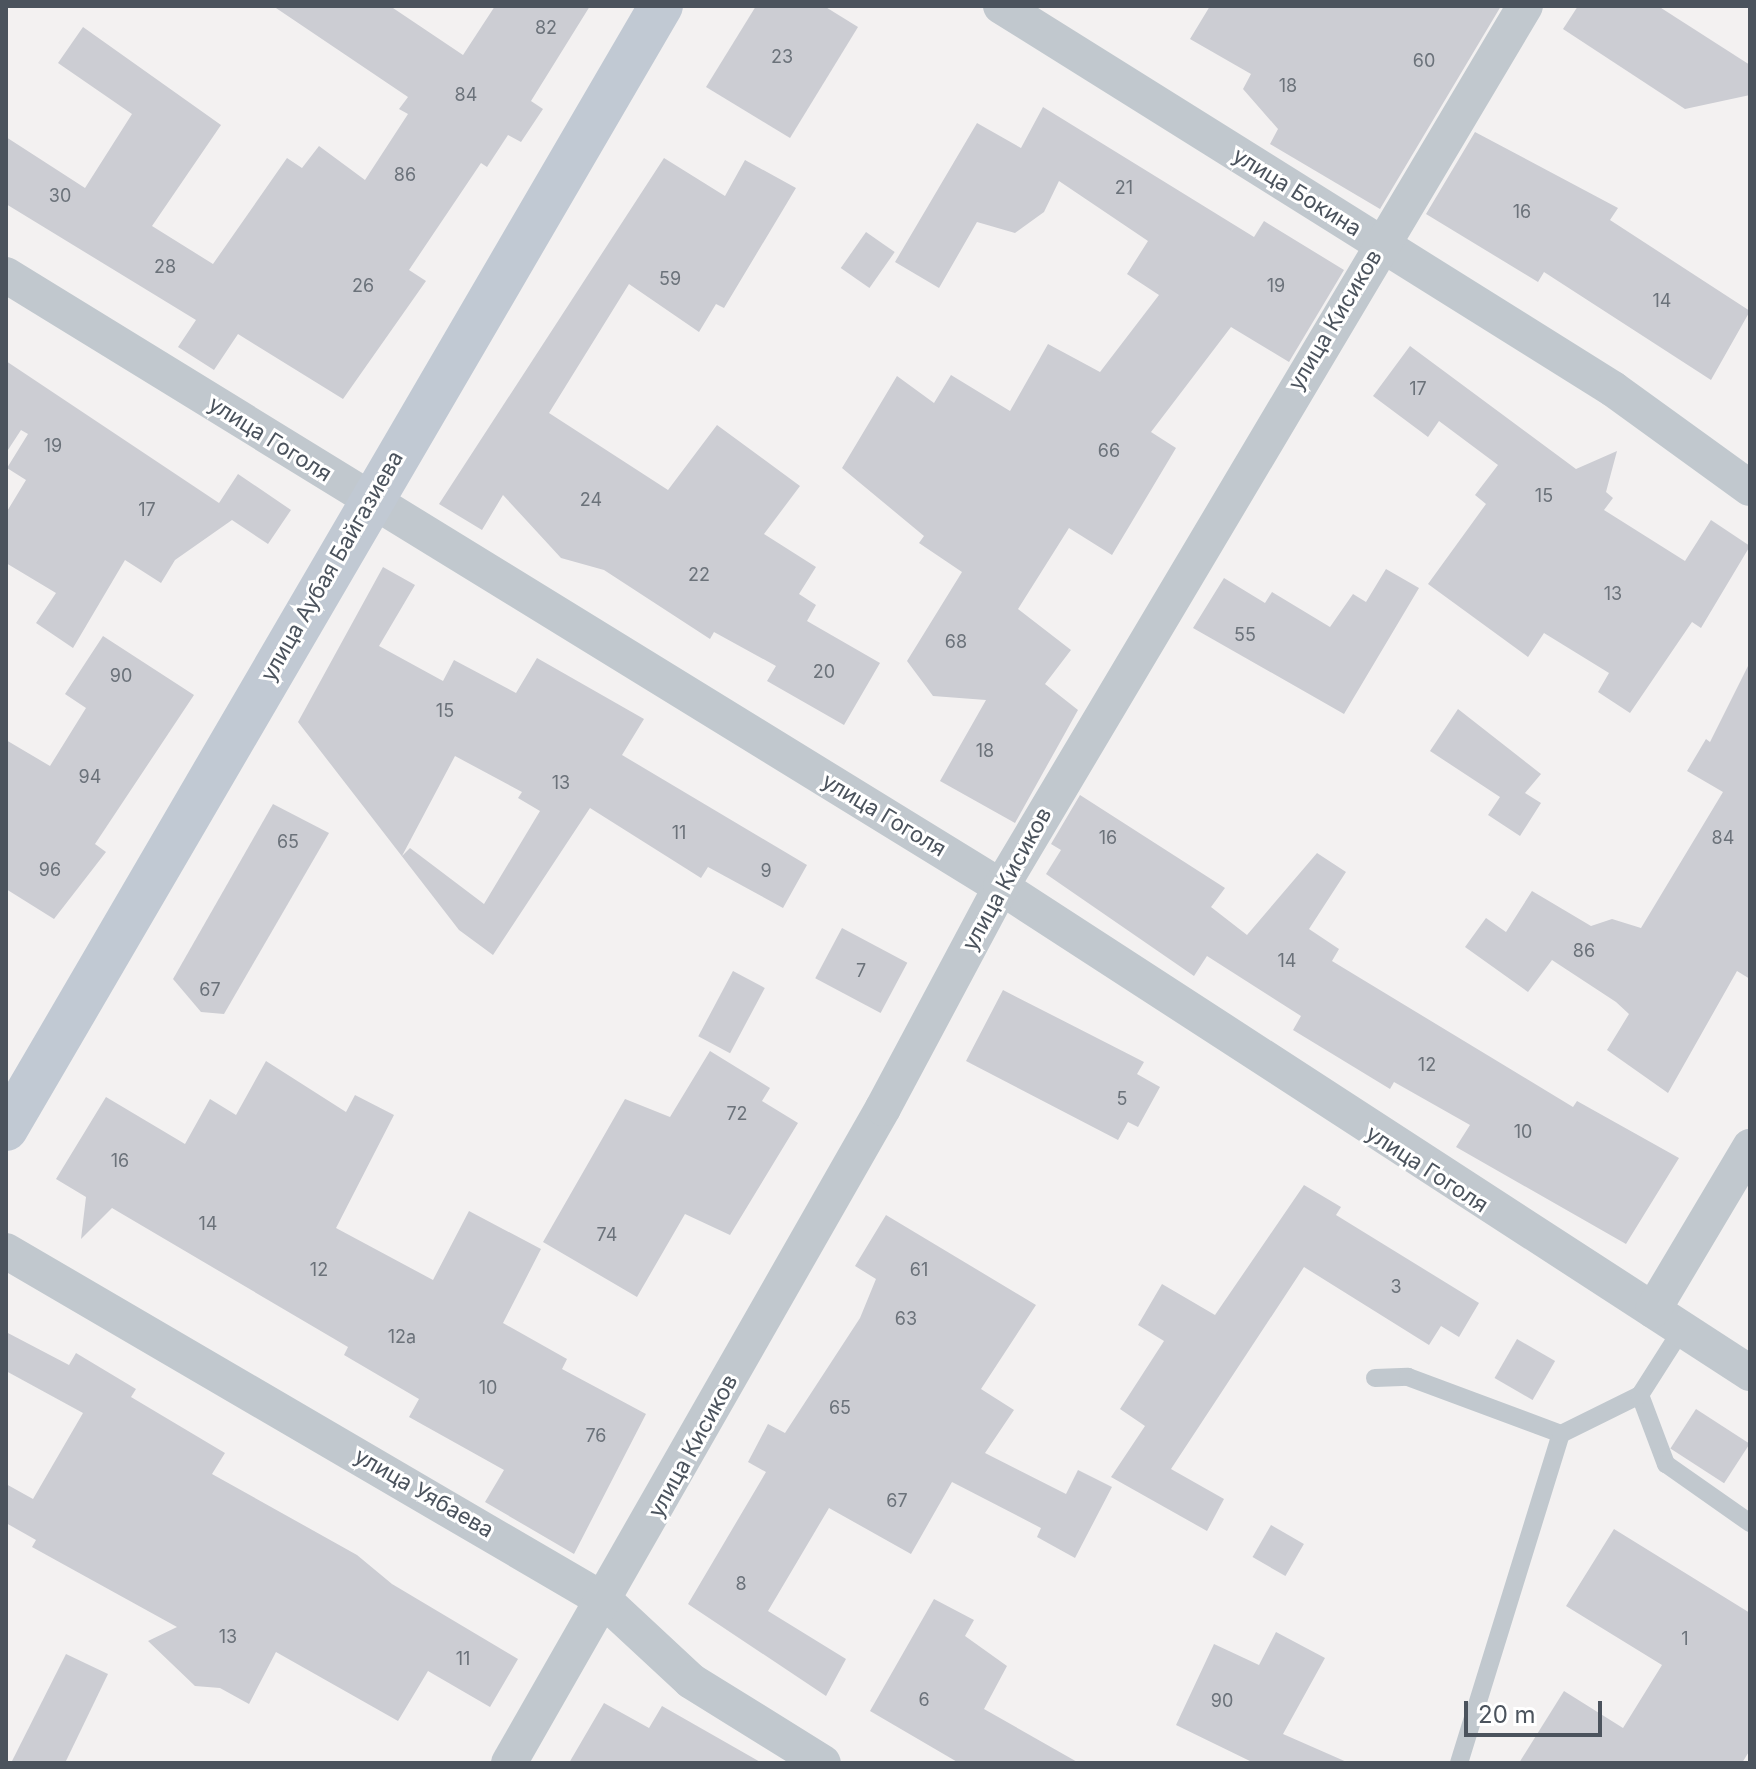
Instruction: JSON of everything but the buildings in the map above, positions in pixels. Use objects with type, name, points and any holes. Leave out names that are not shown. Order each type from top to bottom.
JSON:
[{"type":"main road","name":"улица Аубая Байгазиева","points":[[6,1129],[369,501],[661,6]]},
{"type":"street","name":"улица Бокина","points":[[1001,6],[1613,389],[1750,488]]},
{"type":"street","name":"улица Кисиков","points":[[509,1763],[605,1601],[1001,887],[1380,245],[1525,6]]},
{"type":"street","name":"улица Гоголя","points":[[6,275],[1001,887],[1750,1373]]},
{"type":"street","points":[[1667,1320],[1750,1147]]},
{"type":"street","name":"улица Уябаева","points":[[6,1251],[605,1601],[691,1681],[823,1763]]},
{"type":"lane","points":[[1667,1320],[1640,1395],[1666,1464],[1750,1523]]},
{"type":"lane","points":[[1375,1378],[1408,1377],[1561,1434]]},
{"type":"lane","points":[[1459,1763],[1561,1434],[1640,1395]]}]
